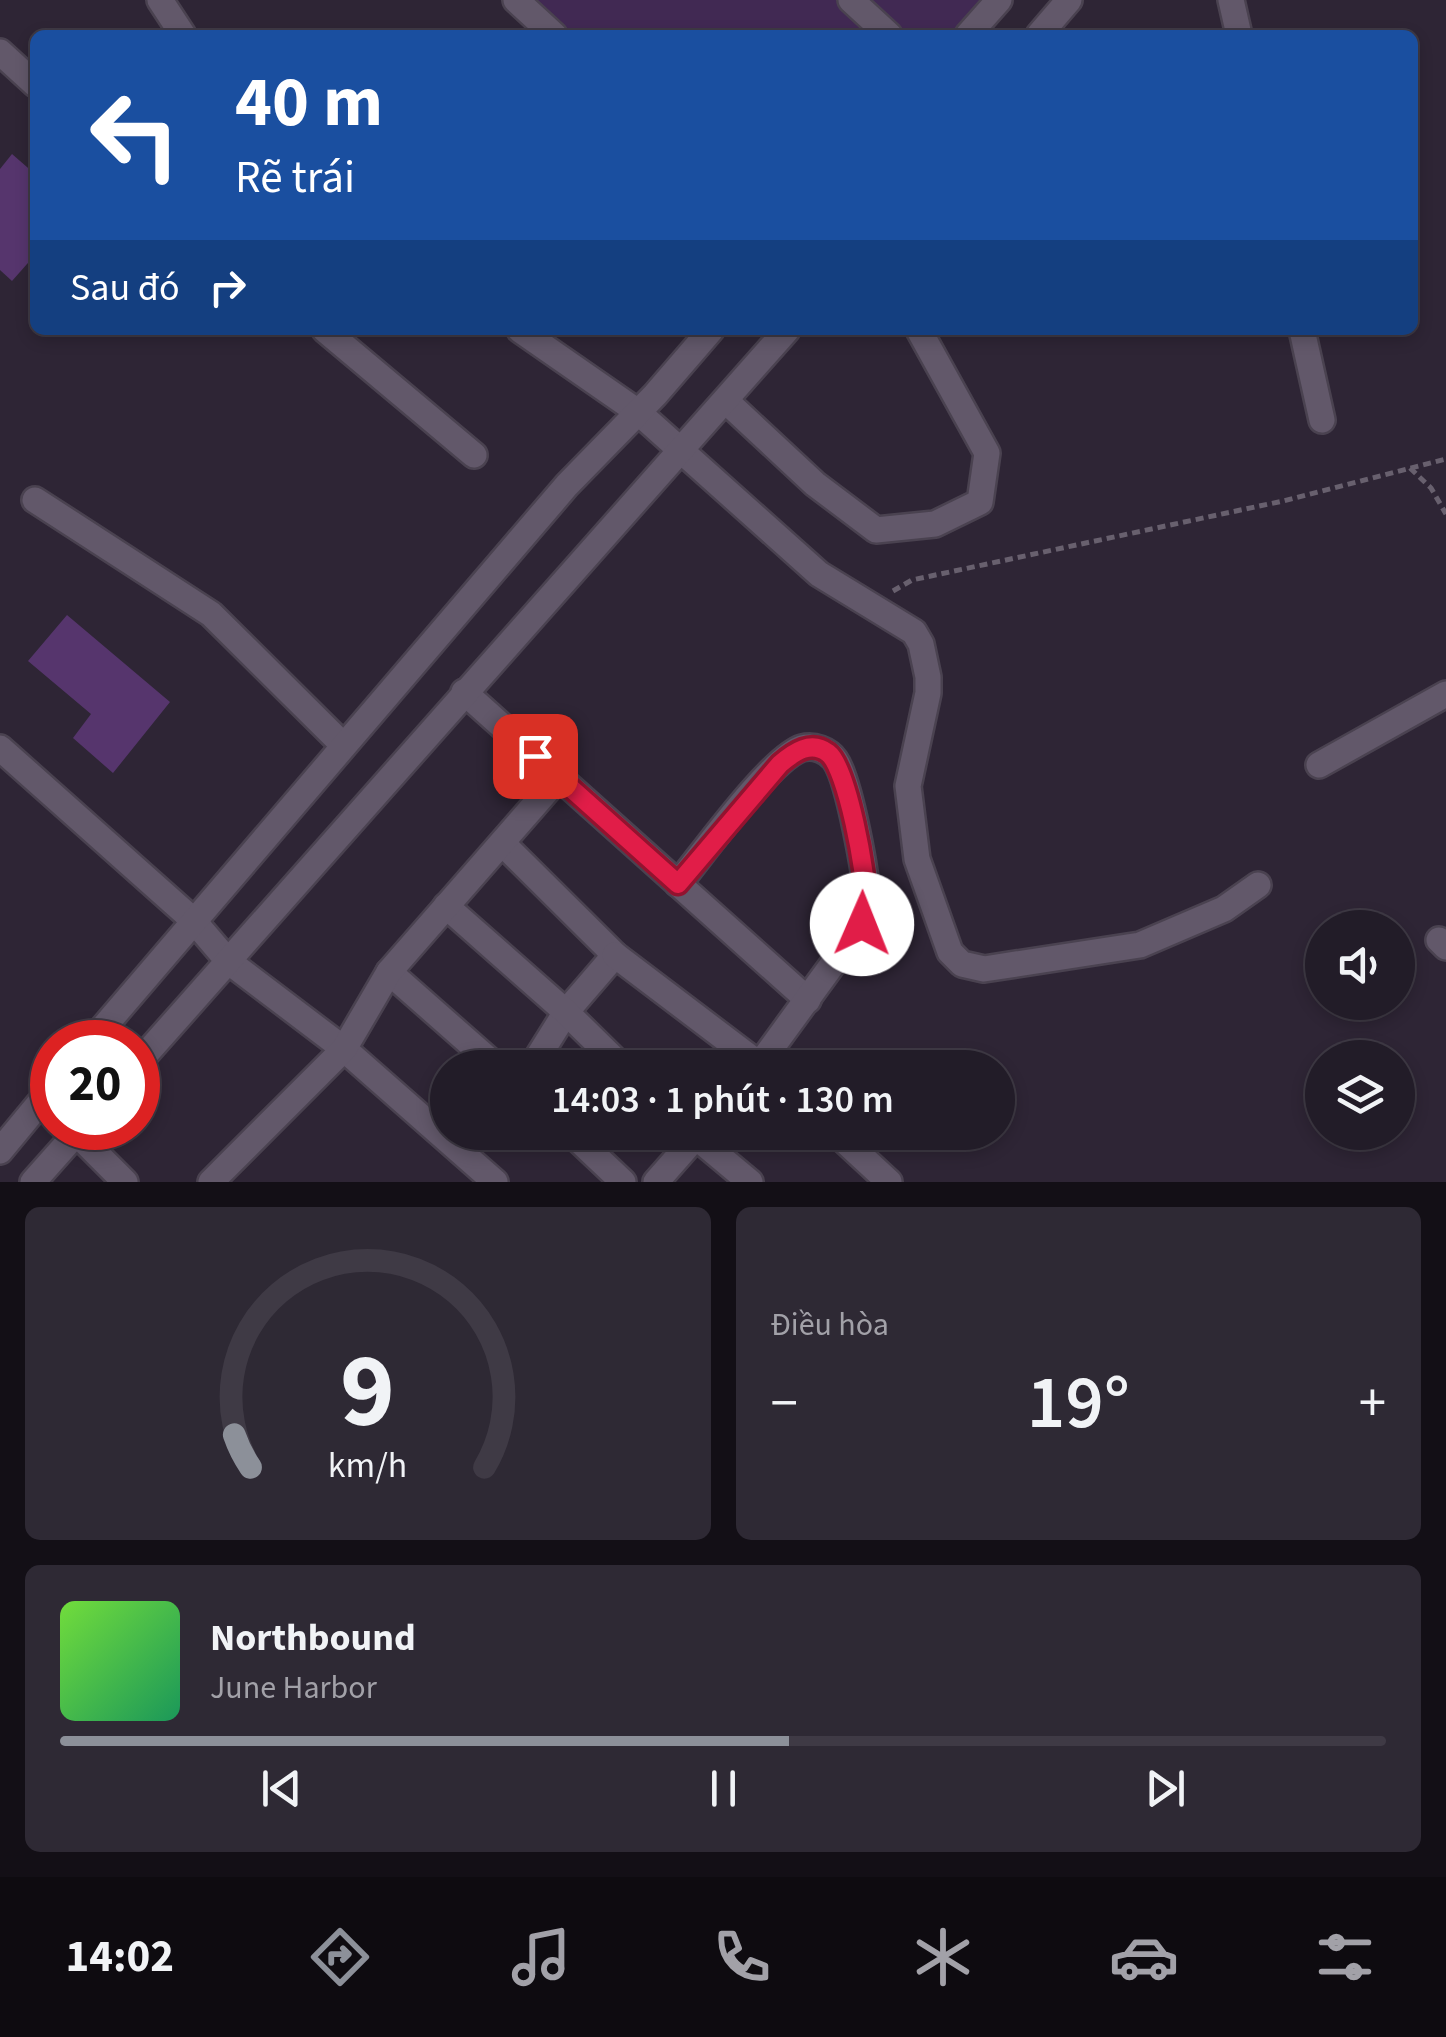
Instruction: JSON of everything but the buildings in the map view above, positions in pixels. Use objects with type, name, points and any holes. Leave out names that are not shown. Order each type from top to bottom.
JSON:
[{"type":"lane","points":[[160,0],[180,30]]},
{"type":"lane","points":[[516,0],[549,30]]},
{"type":"lane","points":[[851,0],[884,30]]},
{"type":"lane","points":[[972,30],[999,0]]},
{"type":"lane","points":[[1043,30],[1069,0]]},
{"type":"lane","points":[[1231,0],[1237,30]]},
{"type":"lane","points":[[0,52],[30,79]]},
{"type":"lane","points":[[332,335],[474,455]]},
{"type":"lane","points":[[528,335],[640,409],[819,574],[914,632],[921,644],[928,693],[910,772],[910,816],[917,859],[944,942],[962,964],[984,970],[1140,945],[1224,910],[1258,885]]},
{"type":"lane","points":[[109,1020],[567,485],[707,335]]},
{"type":"lane","points":[[160,1038],[783,335]]},
{"type":"lane","points":[[723,405],[876,530],[935,524],[980,502],[987,453],[922,335]]},
{"type":"lane","points":[[1303,335],[1322,420]]},
{"type":"lane","points":[[34,500],[211,614],[344,745]]},
{"type":"lane","points":[[464,692],[808,1000]]},
{"type":"lane","points":[[1320,765],[1446,694]]},
{"type":"lane","points":[[678,884],[780,764],[801,748],[812,747],[829,754],[842,775],[867,899],[862,924],[772,1050]]},
{"type":"lane","points":[[0,748],[193,920],[228,961],[430,1116]]},
{"type":"lane","points":[[211,1182],[344,1049],[389,972],[559,778]]},
{"type":"lane","points":[[502,843],[615,956],[739,1050]]},
{"type":"lane","points":[[446,906],[605,1050]]},
{"type":"lane","points":[[542,1050],[566,1012],[615,956]]},
{"type":"lane","points":[[389,972],[478,1050]]},
{"type":"lane","points":[[0,1151],[30,1115]]},
{"type":"lane","points":[[33,1182],[61,1150]]},
{"type":"lane","points":[[96,1150],[125,1182]]},
{"type":"lane","points":[[468,1150],[495,1182]]},
{"type":"lane","points":[[589,1150],[623,1182]]},
{"type":"lane","points":[[656,1182],[682,1150]]},
{"type":"lane","points":[[713,1150],[750,1182]]},
{"type":"lane","points":[[854,1150],[889,1182]]},
{"type":"path","points":[[867,601],[912,580],[1283,502],[1446,459]]},
{"type":"path","points":[[1410,468],[1431,488],[1446,514]]},
{"type":"shaded area","points":[[526,0],[999,0],[972,30],[560,30]]},
{"type":"route","points":[[535,756],[678,884],[780,764],[801,748],[822,749],[835,760],[842,775],[852,815],[867,899],[862,924]]}]
